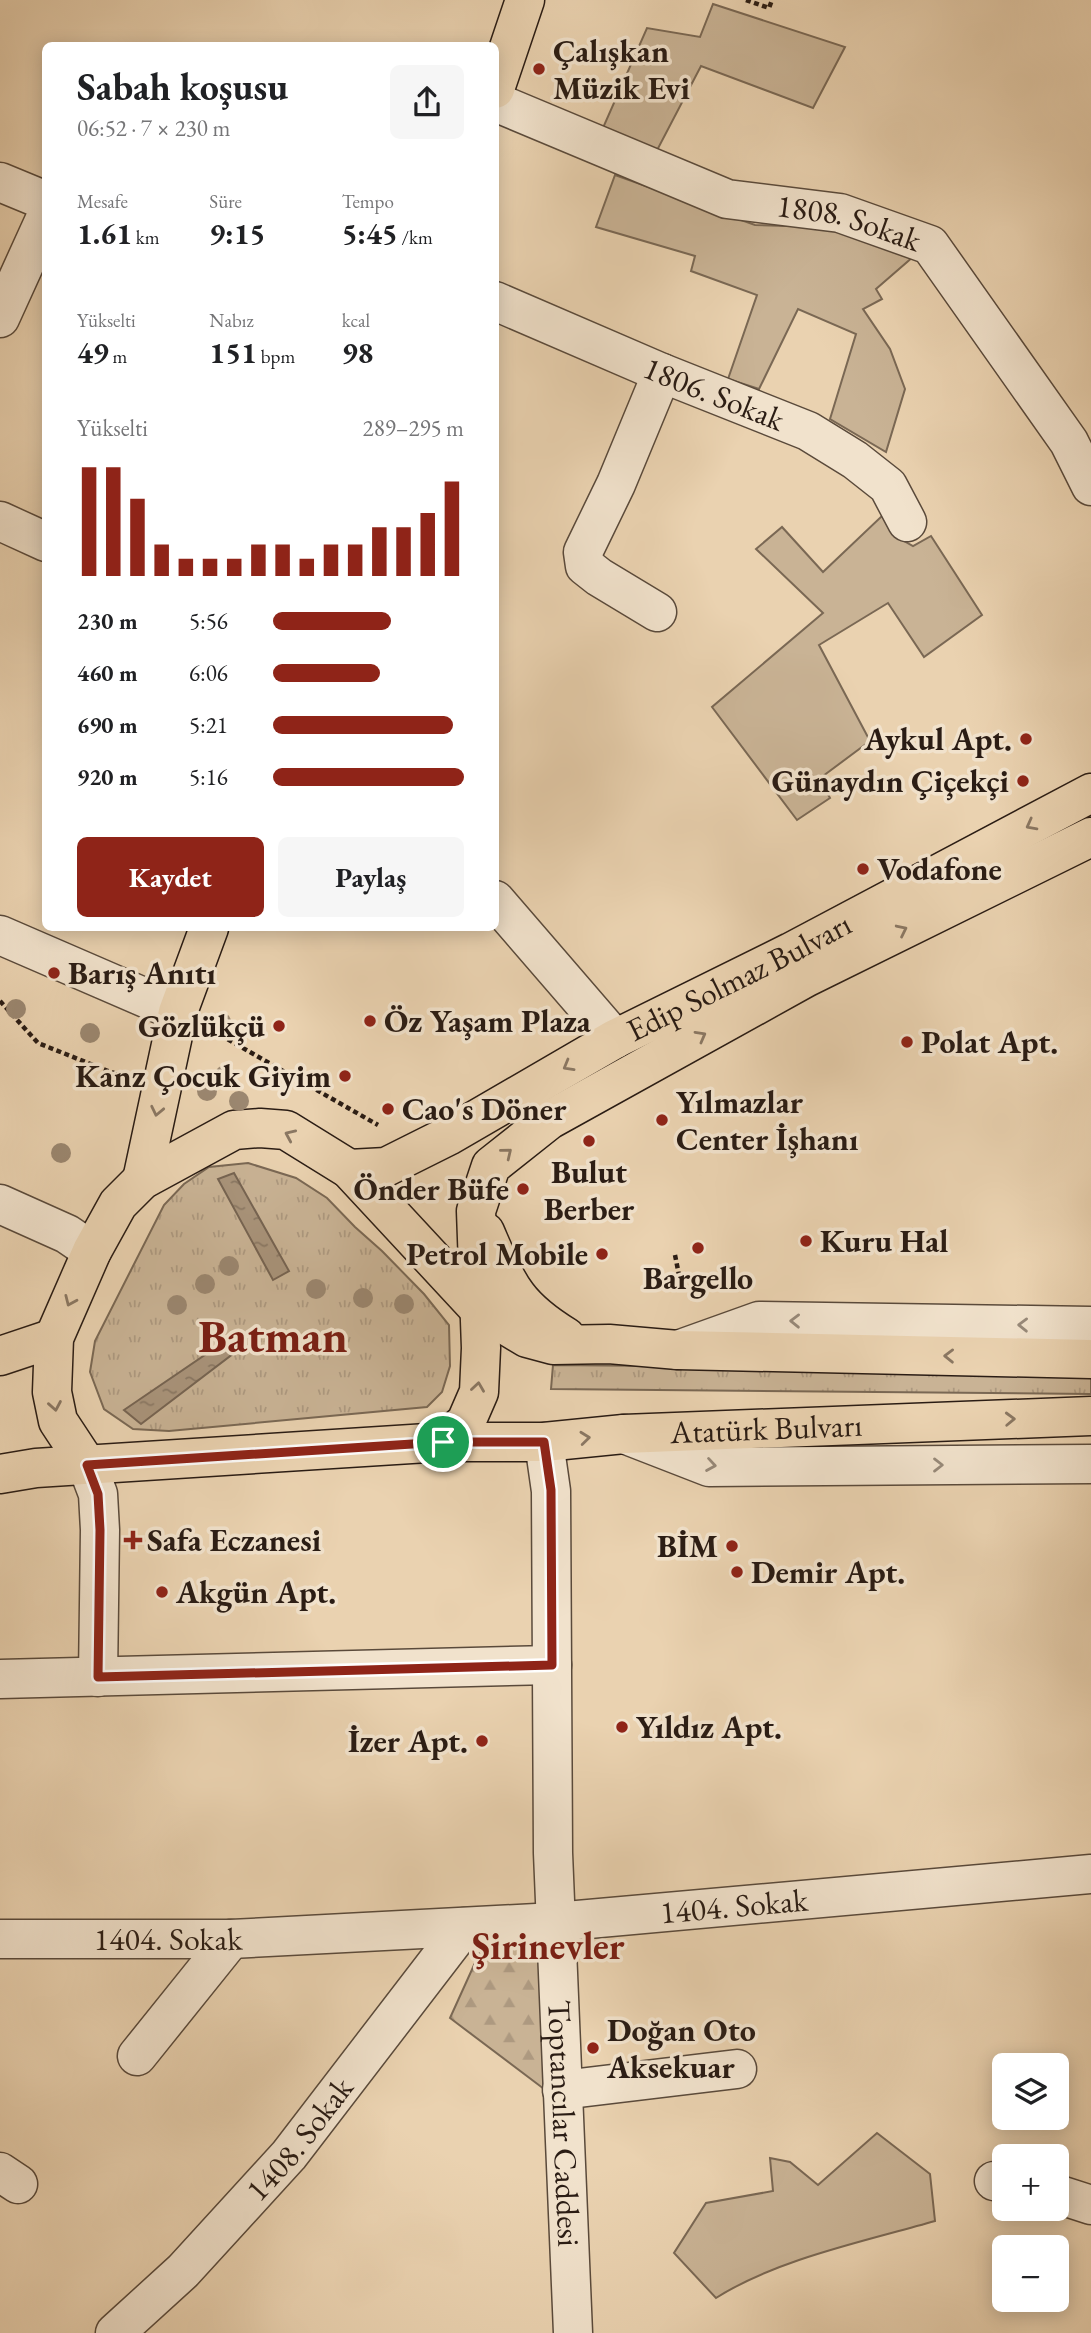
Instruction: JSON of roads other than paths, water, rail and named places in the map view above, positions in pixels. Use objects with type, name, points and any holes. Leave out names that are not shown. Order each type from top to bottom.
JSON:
[{"type":"main road","points":[[499,74],[518,2]]},
{"type":"main road","name":"Edip Solmaz Bulvarı","points":[[349,1169],[386,1167],[448,1136],[615,1039],[791,952],[1091,793]]},
{"type":"main road","name":"Edip Solmaz Bulvarı","points":[[476,1211],[491,1166],[549,1120],[807,977],[1091,837]]},
{"type":"main road","points":[[142,1180],[178,1012],[208,931]]},
{"type":"main road","points":[[87,1465],[58,1422],[52,1392],[54,1338],[92,1251],[118,1204],[142,1180],[234,1130],[286,1130],[349,1169],[479,1309],[527,1338],[553,1345],[609,1344],[678,1350],[1091,1360]]},
{"type":"main road","points":[[443,1442],[466,1422],[479,1392],[481,1349],[476,1211]]},
{"type":"main road","points":[[476,1211],[506,1282],[519,1300],[544,1323],[578,1345]]},
{"type":"main road","points":[[0,1356],[54,1338]]},
{"type":"main road","name":"Atatürk Bulvarı","points":[[87,1465],[443,1442],[544,1442],[624,1434],[1091,1416]]},
{"type":"main road","points":[[0,1474],[36,1468],[87,1465]]},
{"type":"street","name":"1808. Sokak","points":[[499,104],[727,199],[840,213],[930,245],[1069,442],[1091,486]]},
{"type":"street","points":[[0,182],[42,199]]},
{"type":"street","points":[[0,318],[42,226]]},
{"type":"street","name":"1806. Sokak","points":[[499,303],[662,373],[808,431],[855,460],[888,486],[907,522]]},
{"type":"street","points":[[657,612],[585,566],[583,552],[662,373]]},
{"type":"street","points":[[0,521],[42,540]]},
{"type":"street","points":[[499,905],[615,1039]]},
{"type":"street","points":[[0,934],[178,1012]]},
{"type":"street","points":[[0,1204],[66,1234],[92,1251]]},
{"type":"street","points":[[678,1350],[759,1321],[1091,1326]]},
{"type":"street","points":[[624,1434],[709,1467],[1091,1464]]},
{"type":"street","name":"Toptancılar Caddesi","points":[[544,1442],[551,1490],[555,1922],[573,2333]]},
{"type":"street","points":[[87,1465],[98,1494],[98,1677]]},
{"type":"street","points":[[0,1679],[552,1665]]},
{"type":"street","name":"1404. Sokak","points":[[0,1939],[231,1939],[555,1922],[1091,1874]]},
{"type":"street","name":"1408. Sokak","points":[[115,2333],[183,2271],[289,2155],[464,1927]]},
{"type":"street","points":[[137,2056],[231,1939]]},
{"type":"street","points":[[562,2090],[737,2069]]},
{"type":"street","points":[[1069,2198],[1091,2205]]},
{"type":"water","points":[[234,1173],[289,1271],[273,1280],[218,1179]]},
{"type":"water","points":[[224,1342],[238,1350],[141,1424],[124,1410]]},
{"type":"place","name":"Çalışkan Müzik Evi","points":[[539,69]]},
{"type":"place","name":"Aykul Apt.","points":[[1026,739]]},
{"type":"place","name":"Günaydın Çiçekçi","points":[[1023,781]]},
{"type":"place","name":"Vodafone","points":[[863,869]]},
{"type":"place","name":"Barış Anıtı","points":[[54,973]]},
{"type":"place","name":"Öz Yaşam Plaza","points":[[370,1021]]},
{"type":"place","name":"Gözlükçü","points":[[279,1026]]},
{"type":"place","name":"Polat Apt.","points":[[907,1042]]},
{"type":"place","name":"Kanz Çocuk Giyim","points":[[345,1076]]},
{"type":"place","name":"Cao's Döner","points":[[388,1109]]},
{"type":"place","name":"Yılmazlar Center İşhanı","points":[[662,1120]]},
{"type":"place","name":"Bulut Berber","points":[[589,1141]]},
{"type":"place","name":"Önder Büfe","points":[[523,1189]]},
{"type":"place","name":"Kuru Hal","points":[[806,1241]]},
{"type":"place","name":"Bargello","points":[[698,1248]]},
{"type":"place","name":"Petrol Mobile","points":[[602,1254]]},
{"type":"place","name":"Safa Eczanesi","points":[[133,1540]]},
{"type":"place","name":"BİM","points":[[732,1546]]},
{"type":"place","name":"Demir Apt.","points":[[737,1572]]},
{"type":"place","name":"Akgün Apt.","points":[[162,1592]]},
{"type":"place","name":"Yıldız Apt.","points":[[622,1727]]},
{"type":"place","name":"İzer Apt.","points":[[482,1741]]},
{"type":"place","name":"Doğan Oto Aksekuar","points":[[593,2048]]},
{"type":"district","name":"Batman","points":[[273,1336]]},
{"type":"district","name":"Şirinevler","points":[[548,1946]]}]
